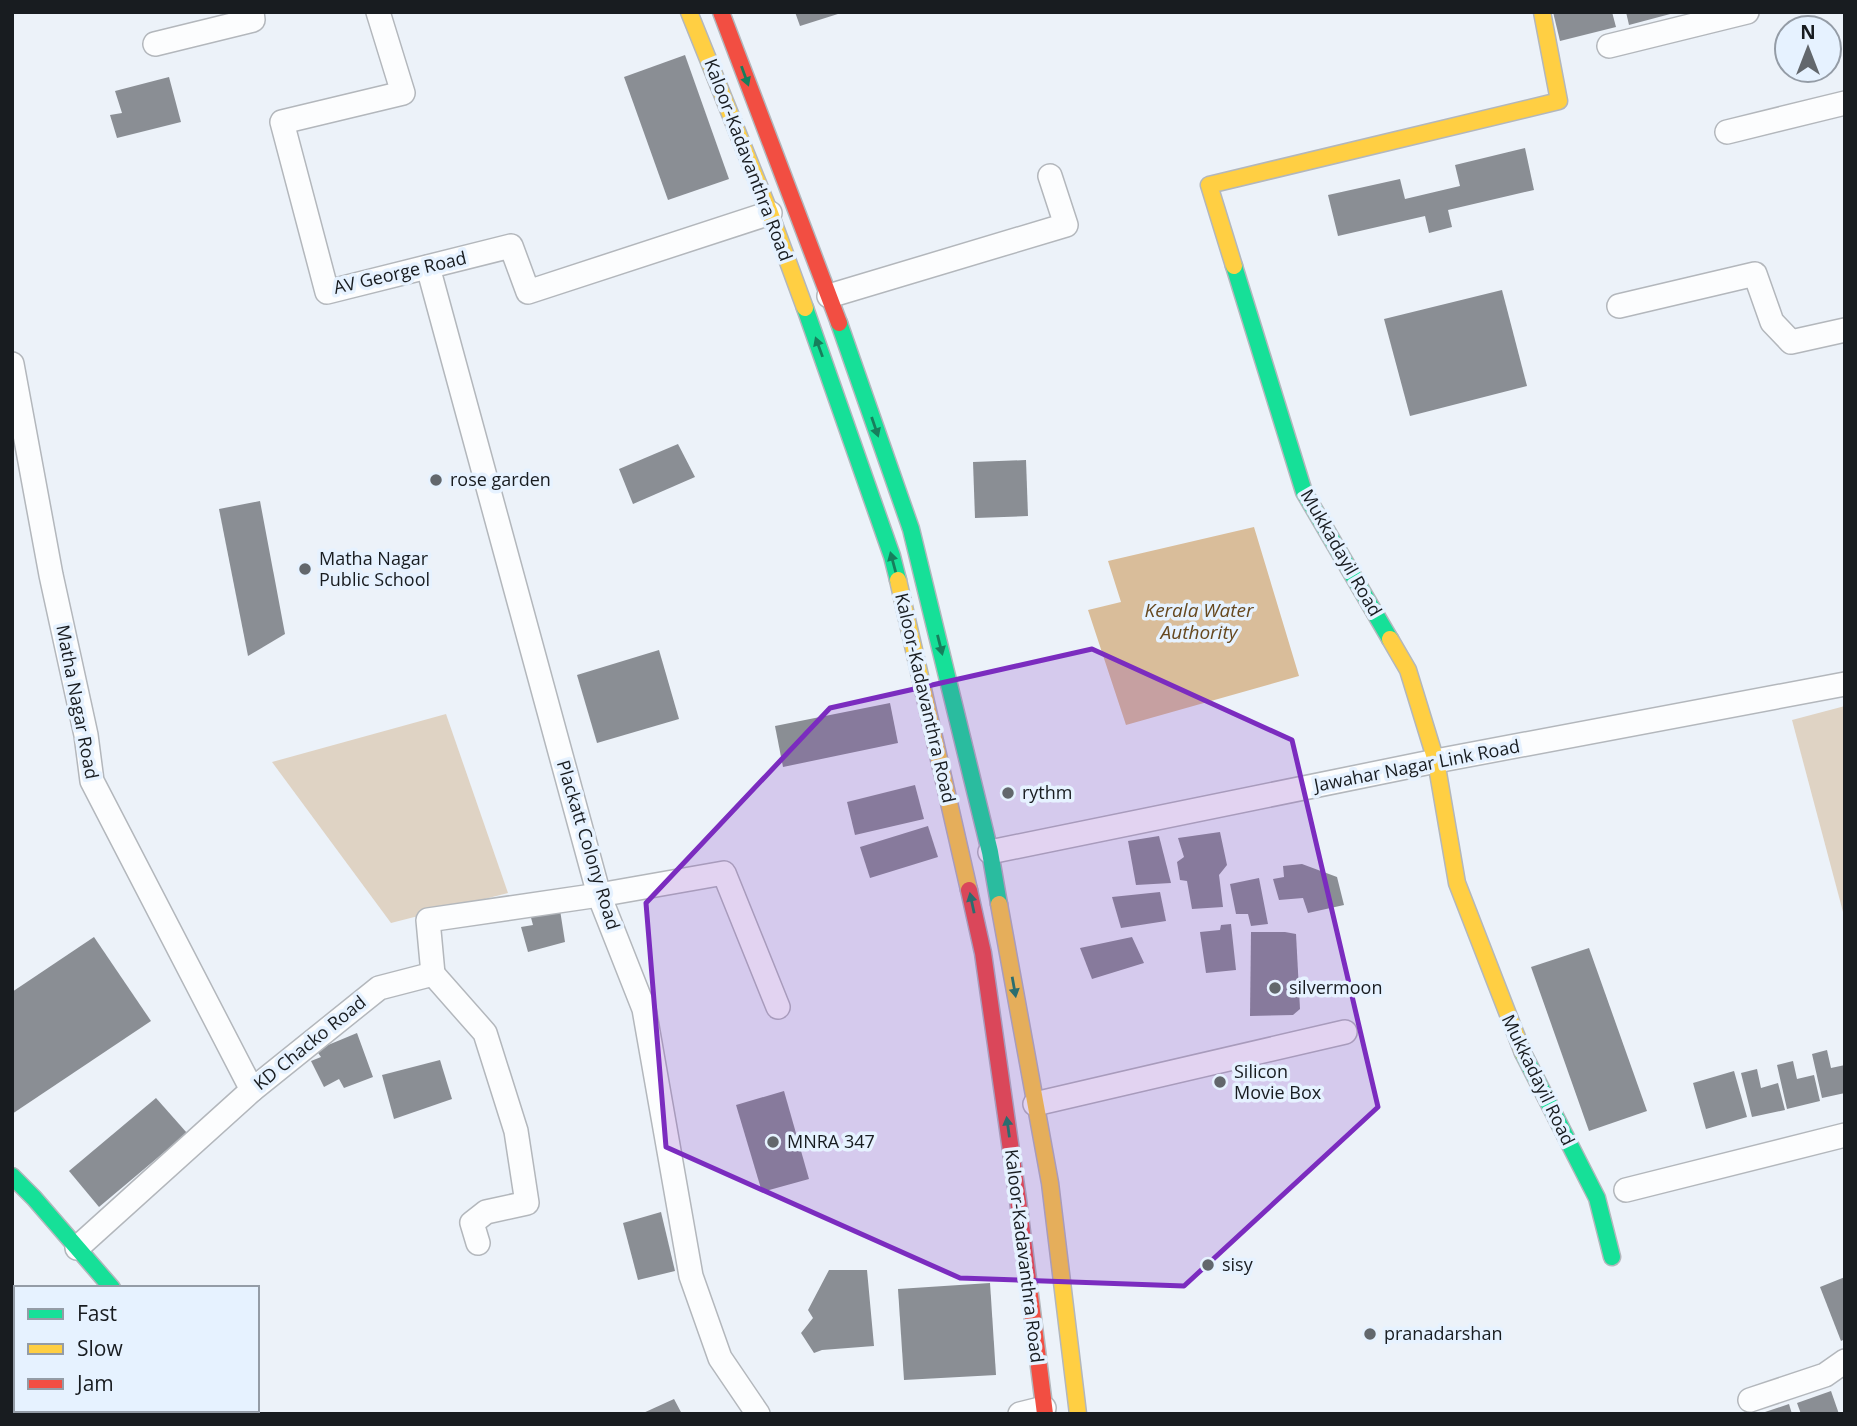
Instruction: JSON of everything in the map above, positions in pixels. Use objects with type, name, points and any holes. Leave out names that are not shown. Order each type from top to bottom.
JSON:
[{"type":"main road","name":"Kaloor-Kadavanthra Road","points":[[689,12],[770,213],[892,556],[983,954],[1061,1409]]},
{"type":"main road","name":"Kaloor-Kadavanthra Road","points":[[721,12],[796,214],[830,296],[911,529],[990,852],[1050,1183],[1061,1409]]},
{"type":"main road","name":"Mukkadayil Road","points":[[1542,12],[1559,101],[1209,185],[1304,492],[1408,670],[1436,761],[1457,883],[1516,1040],[1597,1198],[1612,1257]]},
{"type":"main road","points":[[865,479],[890,472]]},
{"type":"main road","points":[[12,1176],[110,1286]]},
{"type":"street","points":[[155,44],[253,20],[252,12]]},
{"type":"street","name":"AV George Road","points":[[378,12],[403,93],[282,122],[327,292],[512,246],[528,292],[770,213]]},
{"type":"street","points":[[1608,46],[1747,12]]},
{"type":"street","points":[[1727,132],[1845,103]]},
{"type":"street","points":[[830,296],[1066,225],[1050,176]]},
{"type":"street","name":"Plackatt Colony Road","points":[[428,267],[599,895],[644,1009],[691,1276],[720,1358],[758,1414]]},
{"type":"street","points":[[1619,306],[1755,274],[1772,322],[1791,342],[1845,330]]},
{"type":"street","name":"Matha Nagar Road","points":[[12,364],[51,575],[86,735],[92,781],[252,1090]]},
{"type":"street","name":"Jawahar Nagar Link Road","points":[[990,852],[1436,761],[1845,684]]},
{"type":"street","points":[[478,1243],[472,1223],[486,1212],[527,1203],[516,1131],[485,1033],[433,974],[428,920],[599,895],[724,873],[778,1007]]},
{"type":"street","name":"KD Chacko Road","points":[[77,1248],[252,1090],[379,988],[433,974]]},
{"type":"street","points":[[1035,1104],[1345,1032]]},
{"type":"street","points":[[1626,1190],[1845,1135]]},
{"type":"street","points":[[1750,1400],[1825,1375],[1845,1361]]},
{"type":"street","points":[[1020,1414],[1061,1409]]},
{"type":"highlighted area","points":[[1092,649],[1292,740],[1378,1107],[1184,1286],[960,1278],[666,1147],[646,903],[830,708]]},
{"type":"shaded area","points":[[1845,706],[1845,911],[1843,912],[1792,720]]},
{"type":"shaded area","points":[[446,714],[508,893],[391,923],[272,762]]},
{"type":"water","name":"Kerala Water Authority","points":[[1254,527],[1299,676],[1126,725],[1088,610],[1121,602],[1108,561]]},
{"type":"building","points":[[795,12],[841,12],[841,13],[800,26]]},
{"type":"building","points":[[1553,12],[1612,12],[1616,27],[1560,41]]},
{"type":"building","points":[[1626,12],[1674,12],[1674,13],[1629,25]]},
{"type":"building","points":[[685,55],[729,179],[668,200],[624,77]]},
{"type":"building","points":[[169,77],[181,122],[117,138],[110,115],[122,113],[115,91]]},
{"type":"building","points":[[1525,148],[1534,190],[1448,210],[1452,227],[1429,233],[1425,216],[1338,236],[1328,195],[1400,179],[1405,199],[1460,186],[1455,165]]},
{"type":"building","points":[[1502,290],[1527,386],[1410,416],[1384,319]]},
{"type":"building","points":[[678,444],[695,477],[633,504],[619,469]]},
{"type":"building","points":[[1026,460],[1028,516],[975,518],[973,462]]},
{"type":"building","name":"Matha Nagar Public School","points":[[260,501],[285,634],[248,656],[219,509]]},
{"type":"building","points":[[659,650],[679,719],[597,743],[577,675]]},
{"type":"building","points":[[890,703],[898,743],[783,767],[775,726]]},
{"type":"building","points":[[915,785],[924,819],[855,835],[847,802]]},
{"type":"building","points":[[928,826],[938,857],[870,878],[860,847]]},
{"type":"building","points":[[1220,832],[1227,865],[1219,875],[1223,907],[1192,909],[1187,881],[1180,880],[1177,862],[1184,857],[1178,838]]},
{"type":"building","points":[[1159,836],[1171,883],[1136,885],[1128,841]]},
{"type":"building","points":[[1302,864],[1337,877],[1344,905],[1308,913],[1303,898],[1279,900],[1273,879],[1284,877],[1283,866]]},
{"type":"building","points":[[1259,878],[1268,924],[1251,926],[1248,914],[1236,914],[1230,884]]},
{"type":"building","points":[[1160,892],[1166,921],[1121,928],[1112,897]]},
{"type":"building","points":[[560,910],[565,942],[528,952],[521,927],[533,925],[530,914]]},
{"type":"building","points":[[1231,924],[1236,970],[1206,973],[1200,932],[1220,930],[1221,925]]},
{"type":"building","name":"silvermoon","points":[[1251,932],[1296,934],[1300,1009],[1293,1015],[1250,1016]]},
{"type":"building","points":[[94,937],[151,1021],[12,1114],[12,992]]},
{"type":"building","points":[[1132,937],[1144,963],[1092,979],[1080,948]]},
{"type":"building","points":[[1589,948],[1647,1111],[1589,1131],[1531,967]]},
{"type":"building","points":[[357,1033],[373,1077],[344,1088],[339,1079],[324,1087],[311,1061],[321,1057],[316,1050]]},
{"type":"building","points":[[1827,1050],[1831,1068],[1845,1065],[1845,1093],[1822,1098],[1812,1054]]},
{"type":"building","points":[[440,1060],[452,1099],[394,1119],[382,1075]]},
{"type":"building","points":[[1793,1061],[1797,1079],[1814,1075],[1820,1101],[1787,1109],[1777,1065]]},
{"type":"building","points":[[1757,1069],[1761,1088],[1778,1083],[1785,1110],[1752,1117],[1741,1073]]},
{"type":"building","points":[[1734,1071],[1747,1117],[1706,1129],[1693,1083]]},
{"type":"building","name":"MNRA 347","points":[[784,1091],[809,1179],[762,1192],[736,1105]]},
{"type":"building","points":[[156,1098],[187,1133],[99,1207],[69,1171]]},
{"type":"building","points":[[661,1212],[675,1271],[638,1280],[623,1223]]},
{"type":"building","points":[[829,1270],[867,1270],[874,1346],[814,1353],[801,1333],[813,1318],[808,1310]]},
{"type":"building","points":[[1845,1277],[1845,1339],[1841,1341],[1820,1287]]},
{"type":"building","points":[[990,1283],[996,1375],[904,1380],[898,1289]]},
{"type":"building","points":[[1831,1391],[1839,1414],[1801,1414],[1797,1403]]},
{"type":"building","points":[[674,1399],[682,1414],[641,1414]]},
{"type":"building","points":[[1789,1404],[1792,1414],[1762,1414],[1762,1413]]},
{"type":"building","points":[[40,1412],[165,1414],[41,1414]]},
{"type":"traffic: fast","points":[[1234,266],[1304,492],[1390,639]]},
{"type":"traffic: fast","points":[[805,308],[898,580]]},
{"type":"traffic: fast","points":[[839,323],[911,529],[990,852],[999,904]]},
{"type":"traffic: fast","points":[[1523,1053],[1597,1198],[1612,1257]]},
{"type":"traffic: fast","points":[[12,1176],[110,1286]]},
{"type":"traffic: slow","points":[[689,12],[805,308]]},
{"type":"traffic: slow","points":[[1234,266],[1209,185],[1559,101],[1542,12]]},
{"type":"traffic: slow","points":[[898,580],[969,890]]},
{"type":"traffic: slow","points":[[1390,639],[1408,670],[1436,761],[1457,883],[1523,1053]]},
{"type":"traffic: slow","points":[[999,904],[1050,1183],[1078,1414]]},
{"type":"traffic: jam","points":[[721,12],[839,323]]},
{"type":"traffic: jam","points":[[969,890],[983,953],[1045,1414]]},
{"type":"place","name":"rose garden","points":[[436,480]]},
{"type":"place","name":"Matha Nagar Public School","points":[[305,569]]},
{"type":"place","name":"rythm","points":[[1008,793]]},
{"type":"place","name":"silvermoon","points":[[1275,988]]},
{"type":"place","name":"Silicon Movie Box","points":[[1220,1082]]},
{"type":"place","name":"MNRA 347","points":[[773,1142]]},
{"type":"place","name":"sisy","points":[[1208,1265]]},
{"type":"place","name":"pranadarshan","points":[[1370,1334]]}]
